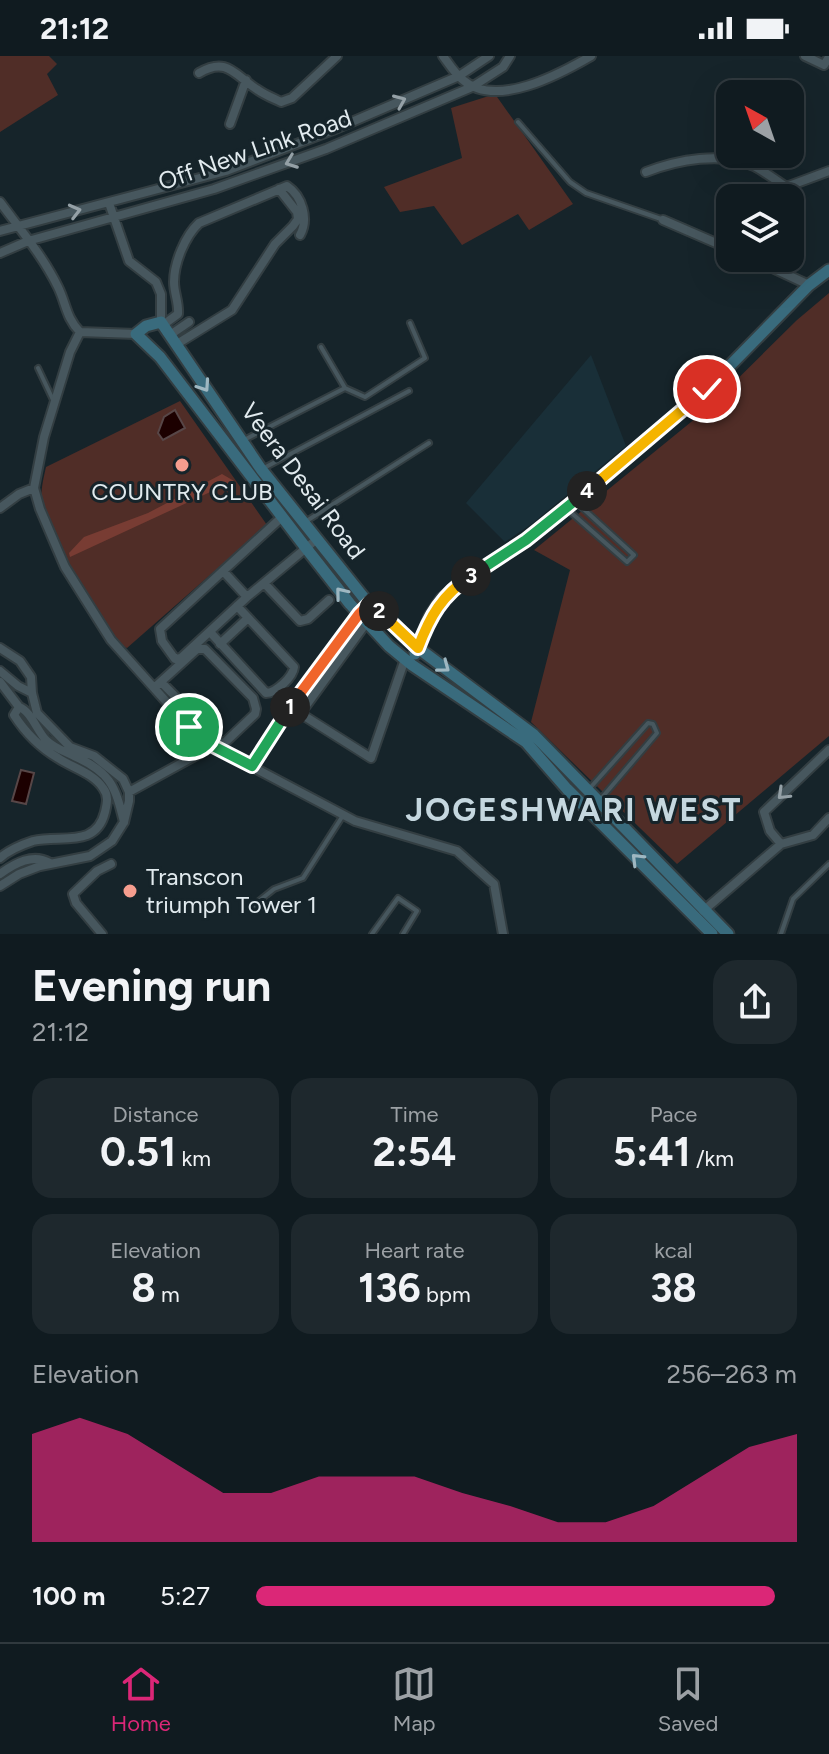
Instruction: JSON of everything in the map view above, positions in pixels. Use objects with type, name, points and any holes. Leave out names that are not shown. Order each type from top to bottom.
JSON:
[{"type":"street","points":[[199,73],[216,62],[233,69],[257,90],[281,102],[292,98],[337,56]]},
{"type":"street","points":[[443,56],[472,87],[498,92],[561,73],[591,56]]},
{"type":"street","name":"Off New Link Road","points":[[0,231],[226,171],[333,130],[459,76],[489,56]]},
{"type":"street","name":"Off New Link Road","points":[[0,253],[28,241],[214,189],[282,166],[472,87],[503,67],[510,56]]},
{"type":"street","points":[[805,56],[824,65],[829,57]]},
{"type":"street","points":[[230,124],[246,80]]},
{"type":"street","points":[[646,172],[695,159],[726,160],[752,165],[781,184]]},
{"type":"street","points":[[794,184],[829,171]]},
{"type":"street","points":[[168,332],[178,314],[174,275],[193,228],[204,220],[291,187],[301,203],[305,221],[300,235]]},
{"type":"street","points":[[0,202],[59,288],[70,321],[80,332],[136,334],[146,326],[168,332],[232,310],[275,244],[298,219],[297,212],[279,189]]},
{"type":"street","points":[[109,203],[129,261],[156,282],[168,332]]},
{"type":"street","points":[[663,220],[716,243]]},
{"type":"street","points":[[290,707],[371,758],[408,662],[442,599],[571,505],[707,389],[809,285],[829,270]]},
{"type":"street","points":[[787,272],[809,285]]},
{"type":"street","points":[[168,332],[189,322]]},
{"type":"street","points":[[80,332],[70,352],[44,437],[34,488],[65,567],[111,640],[158,685],[189,727],[218,747],[355,821],[457,851],[494,884],[503,934]]},
{"type":"street","name":"Veera Desai Road","points":[[168,332],[261,469],[370,603],[418,648],[589,790],[667,880],[700,914],[728,934]]},
{"type":"street","points":[[136,334],[160,357],[363,618],[408,662],[523,734],[567,789],[667,880]]},
{"type":"street","points":[[230,449],[242,441]]},
{"type":"street","points":[[0,508],[19,494],[34,488]]},
{"type":"street","points":[[282,517],[159,633],[175,659],[317,539]]},
{"type":"street","points":[[223,571],[247,597]]},
{"type":"street","points":[[264,583],[300,621],[308,619],[329,600]]},
{"type":"street","points":[[300,714],[370,603]]},
{"type":"street","points":[[210,632],[266,693],[272,693],[291,676],[294,667],[237,606]]},
{"type":"street","points":[[220,644],[248,618]]},
{"type":"street","points":[[252,766],[290,707],[363,618]]},
{"type":"street","points":[[0,648],[27,669],[37,713],[59,738],[70,747],[103,762],[123,779],[129,792],[124,822],[112,841],[90,856],[50,863],[19,874],[0,886]]},
{"type":"street","points":[[129,792],[218,747],[255,714],[256,704],[205,649],[197,649],[158,685]]},
{"type":"street","points":[[0,671],[32,693]]},
{"type":"street","points":[[0,682],[19,707],[26,710],[34,727],[48,743],[87,762],[110,779],[124,822]]},
{"type":"street","points":[[0,858],[33,841],[65,840],[88,835],[102,822],[99,810],[107,798],[95,778],[55,757],[25,731],[14,715],[19,707]]},
{"type":"street","points":[[781,844],[770,831],[764,812],[829,750]]},
{"type":"street","points":[[712,934],[700,914],[781,844],[813,835],[829,818]]},
{"type":"street","points":[[0,874],[28,860],[41,858],[50,863]]},
{"type":"street","points":[[102,934],[76,903],[73,894],[97,871],[111,864]]},
{"type":"lane","points":[[518,122],[570,182],[586,193],[663,220]]},
{"type":"lane","points":[[321,347],[345,388],[365,397],[425,358],[410,323]]},
{"type":"lane","points":[[38,368],[55,404]]},
{"type":"lane","points":[[242,441],[345,388]]},
{"type":"lane","points":[[261,469],[409,391]]},
{"type":"lane","points":[[303,523],[429,443]]},
{"type":"lane","points":[[571,505],[634,555],[632,559],[627,562],[571,505]]},
{"type":"lane","points":[[589,790],[648,723],[653,724],[657,733],[599,801]]},
{"type":"lane","points":[[250,908],[274,889],[303,878],[343,815]]},
{"type":"lane","points":[[781,934],[793,899],[829,864]]},
{"type":"lane","points":[[372,934],[398,898],[417,908],[403,934]]},
{"type":"shaded area","points":[[0,56],[49,56],[57,64],[47,74],[58,95],[0,132]]},
{"type":"shaded area","points":[[495,94],[573,204],[529,230],[518,214],[462,245],[434,206],[400,212],[384,187],[462,158],[451,108]]},
{"type":"shaded area","points":[[829,293],[829,736],[677,864],[531,722],[570,570],[534,550],[707,409],[797,320]]},
{"type":"shaded area","points":[[591,355],[626,446],[533,523],[505,542],[466,503]]},
{"type":"shaded area","points":[[180,401],[267,525],[127,648],[117,641],[92,608],[56,543],[42,506],[46,467]]},
{"type":"shaded area","points":[[175,410],[185,428],[163,440],[158,433],[164,417]]},
{"type":"shaded area","points":[[222,474],[234,481],[70,557],[69,553],[84,537],[148,513]]},
{"type":"shaded area","points":[[21,770],[34,773],[26,804],[12,801]]},
{"type":"place","name":"COUNTRY CLUB","points":[[182,465]]},
{"type":"place","name":"Transcon triumph Tower 1","points":[[130,891]]},
{"type":"district","name":"JOGESHWARI WEST","points":[[574,810]]},
{"type":"route","points":[[189,727],[213,746],[252,766],[290,707],[370,603],[418,648],[430,617],[442,599],[526,540],[707,389]]}]
